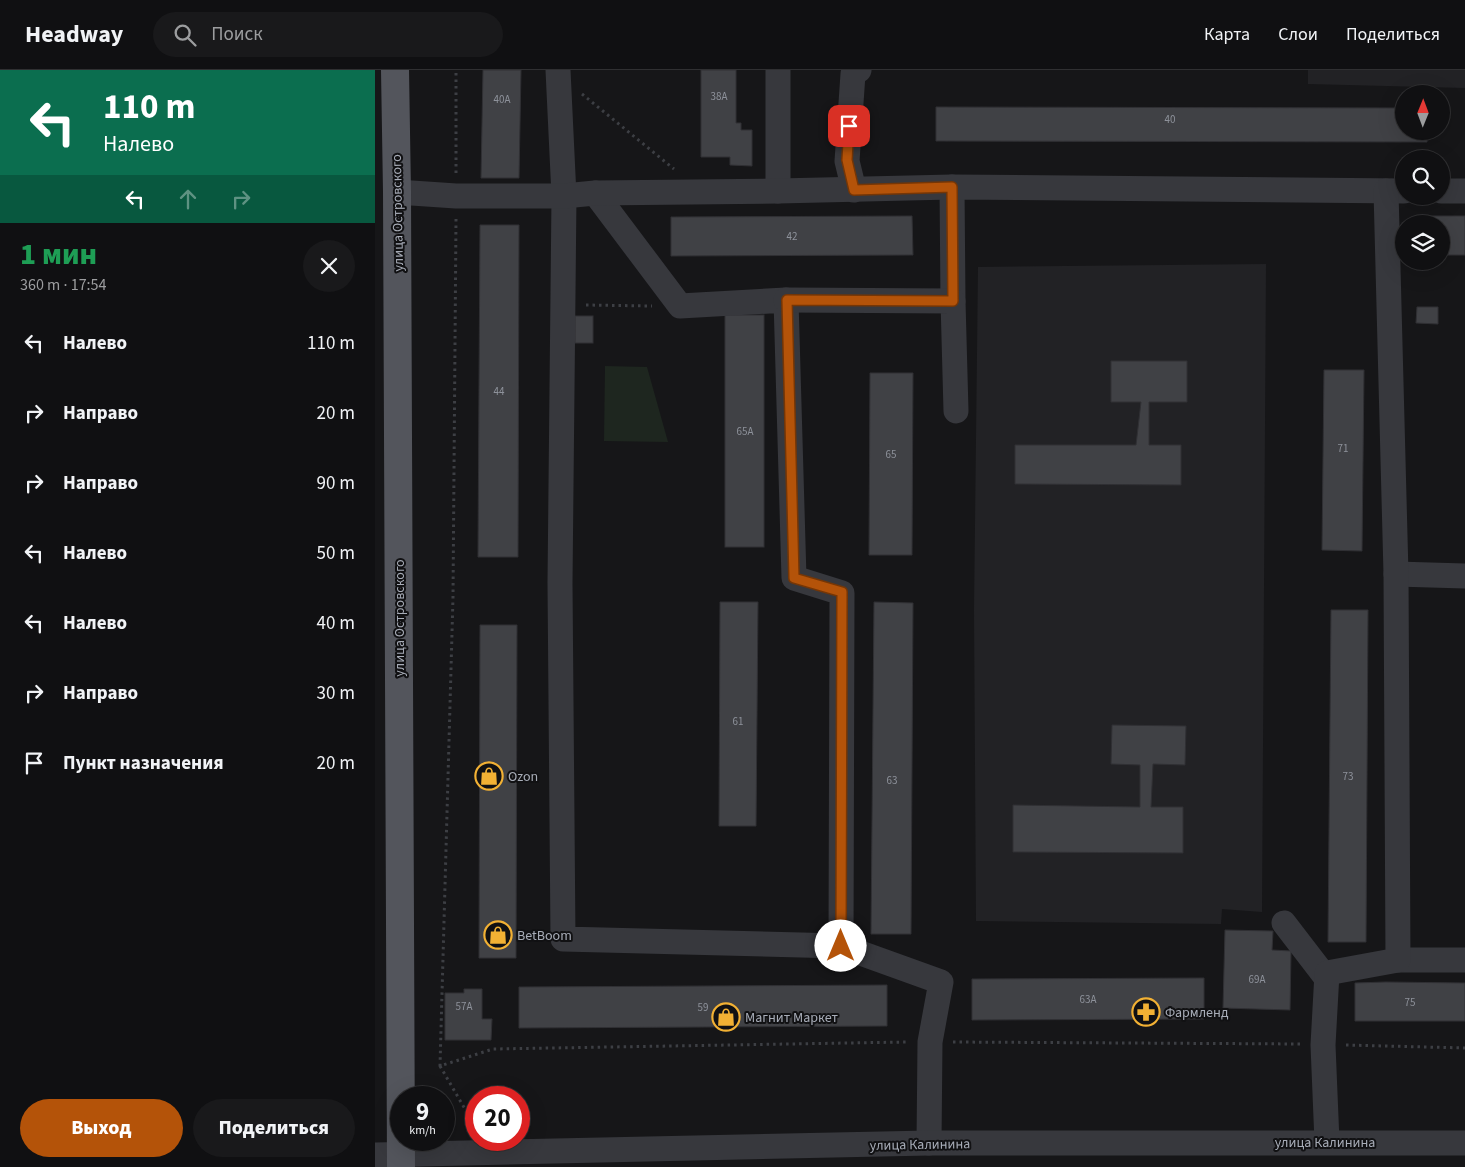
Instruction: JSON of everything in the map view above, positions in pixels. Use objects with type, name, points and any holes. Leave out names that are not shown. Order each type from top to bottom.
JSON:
[{"type":"main road","name":"улица Островского","points":[[393,1159],[397,192],[395,70]]},
{"type":"street","points":[[778,70],[778,191]]},
{"type":"street","points":[[854,190],[847,160],[853,74],[859,70]]},
{"type":"street","points":[[558,72],[564,196],[560,593],[563,939],[841,946],[941,982],[930,1042],[929,1144]]},
{"type":"street","points":[[397,192],[456,196],[564,196],[595,193],[952,187],[1395,191]]},
{"type":"street","points":[[952,187],[956,411]]},
{"type":"street","points":[[1450,191],[1465,192]]},
{"type":"street","points":[[595,193],[680,306],[787,300],[953,301]]},
{"type":"street","points":[[1395,205],[1398,960]]},
{"type":"street","points":[[787,300],[794,578],[842,592],[841,946]]},
{"type":"street","points":[[1396,574],[1465,576]]},
{"type":"street","points":[[1284,923],[1327,979]]},
{"type":"street","points":[[1327,1142],[1323,1045],[1327,973],[1398,960],[1465,960]]},
{"type":"street","name":"улица Калинина","points":[[393,1159],[574,1151],[929,1144],[1465,1143]]},
{"type":"street","points":[[574,1151],[597,1167]]},
{"type":"path","points":[[457,70],[453,597],[440,1066],[465,1109]]},
{"type":"path","points":[[558,72],[702,192]]},
{"type":"path","points":[[563,305],[680,306]]},
{"type":"path","points":[[440,1066],[493,1049],[930,1042],[1465,1048]]},
{"type":"shaded area","points":[[1308,70],[1465,70],[1465,88],[1450,88],[1450,85],[1395,86],[1308,84]]},
{"type":"shaded area","points":[[1266,264],[1262,912],[1222,909],[1221,924],[976,921],[974,610],[978,267]]},
{"type":"shaded area","points":[[605,366],[647,367],[668,442],[604,441]]},
{"type":"building","points":[[483,70],[521,70],[519,178],[481,178]]},
{"type":"building","points":[[701,70],[736,70],[736,123],[741,123],[741,130],[752,130],[752,166],[730,165],[730,157],[701,157]]},
{"type":"building","points":[[936,107],[1395,108],[1395,140],[1427,140],[1427,142],[936,141]]},
{"type":"building","points":[[912,216],[913,255],[671,256],[671,217]]},
{"type":"building","points":[[1450,216],[1465,216],[1465,255],[1450,255]]},
{"type":"building","points":[[480,225],[519,225],[518,557],[478,557]]},
{"type":"building","points":[[1417,307],[1438,307],[1438,324],[1416,323]]},
{"type":"building","points":[[725,315],[764,315],[764,547],[725,547]]},
{"type":"building","points":[[575,316],[593,316],[593,343],[575,343]]},
{"type":"building","points":[[1111,361],[1187,361],[1187,402],[1149,402],[1149,445],[1181,445],[1181,485],[1015,484],[1015,445],[1136,445],[1141,402],[1111,402]]},
{"type":"building","points":[[1324,370],[1364,370],[1362,551],[1322,550]]},
{"type":"building","points":[[870,373],[913,373],[912,555],[869,555]]},
{"type":"building","points":[[720,602],[758,602],[756,826],[719,826]]},
{"type":"building","points":[[874,602],[913,603],[911,934],[871,934]]},
{"type":"building","points":[[1331,610],[1368,610],[1366,942],[1328,942]]},
{"type":"building","points":[[480,625],[517,625],[516,958],[479,958]]},
{"type":"building","points":[[1112,725],[1186,726],[1185,765],[1153,764],[1151,807],[1183,807],[1183,853],[1013,852],[1013,805],[1140,807],[1140,765],[1111,764]]},
{"type":"building","points":[[1225,930],[1273,931],[1272,950],[1291,951],[1290,1010],[1223,1008]]},
{"type":"building","points":[[1204,978],[1204,1019],[972,1020],[972,979]]},
{"type":"building","points":[[1355,983],[1465,983],[1465,1021],[1355,1021]]},
{"type":"building","points":[[887,985],[887,1026],[519,1028],[519,987]]},
{"type":"building","points":[[464,989],[482,989],[482,1019],[492,1019],[491,1040],[445,1040],[445,993],[464,993]]},
{"type":"place","name":"Ozon","points":[[489,776]]},
{"type":"place","name":"BetBoom","points":[[498,935]]},
{"type":"place","name":"Фармленд","points":[[1146,1012]]},
{"type":"place","name":"Магнит Маркет","points":[[726,1017]]},
{"type":"route","points":[[841,946],[842,592],[794,578],[787,300],[953,301],[952,187],[854,190],[847,160],[849,126]]}]
